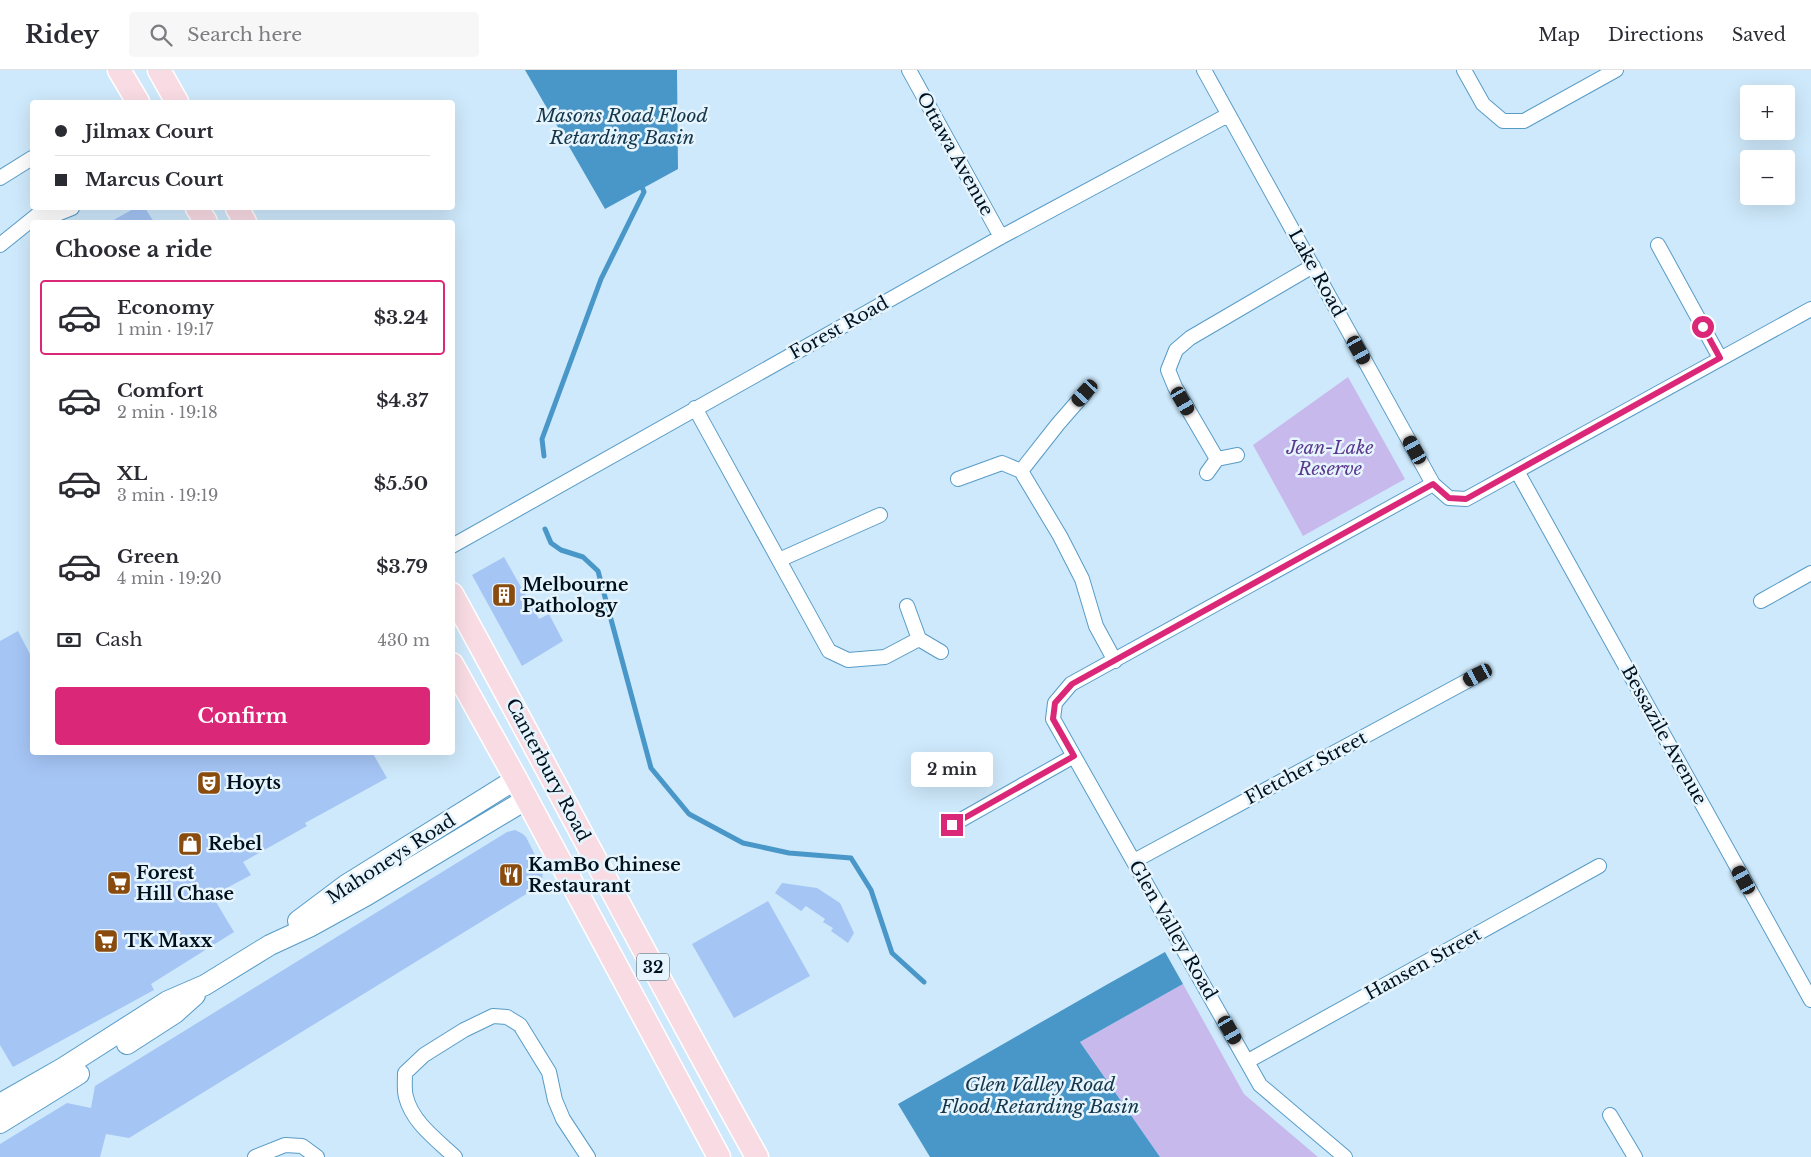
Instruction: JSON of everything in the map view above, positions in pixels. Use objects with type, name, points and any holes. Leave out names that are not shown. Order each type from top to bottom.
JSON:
[{"type":"main road","points":[[119,70],[137,100]]},
{"type":"main road","points":[[159,70],[176,100]]},
{"type":"main road","name":"Canterbury Road","points":[[455,599],[552,775],[698,1051],[757,1157]]},
{"type":"main road","name":"Canterbury Road","points":[[455,669],[527,799],[719,1157]]},
{"type":"main road","points":[[516,779],[552,775]]},
{"type":"main road","points":[[527,799],[552,775]]},
{"type":"main road","name":"Mahoneys Road","points":[[270,945],[346,885],[516,779]]},
{"type":"main road","name":"Mahoneys Road","points":[[0,1104],[63,1068],[168,1001],[205,985],[270,945],[309,927],[367,895],[527,799]]},
{"type":"main road","points":[[366,873],[386,884]]},
{"type":"main road","points":[[346,885],[367,895]]},
{"type":"main road","name":"Mahoneys Road","points":[[0,1123],[175,1013],[205,985]]},
{"type":"street","name":"Ottawa Avenue","points":[[909,70],[1001,237]]},
{"type":"street","name":"Lake Road","points":[[1204,70],[1433,484],[1449,498],[1466,499],[1517,471]]},
{"type":"street","points":[[1464,70],[1483,104],[1503,121],[1524,121],[1616,70]]},
{"type":"street","name":"Forest Road","points":[[455,544],[1001,237],[1228,116]]},
{"type":"street","points":[[0,178],[30,159]]},
{"type":"street","points":[[31,220],[44,210]]},
{"type":"street","points":[[42,220],[67,210]]},
{"type":"street","points":[[0,245],[30,221]]},
{"type":"street","points":[[19,230],[30,225]]},
{"type":"street","points":[[1658,245],[1720,358]]},
{"type":"street","points":[[1217,459],[1175,387],[1168,370],[1176,350],[1190,338],[1313,266]]},
{"type":"street","points":[[1517,471],[1811,309]]},
{"type":"street","points":[[1021,471],[1085,393]]},
{"type":"street","points":[[695,408],[830,651],[848,660],[885,657],[919,639]]},
{"type":"street","points":[[1208,472],[1217,459],[1237,455]]},
{"type":"street","points":[[958,479],[1002,463],[1021,471],[1060,536],[1082,579],[1096,626],[1115,661],[1433,484]]},
{"type":"street","name":"Bessazile Avenue","points":[[1517,471],[1811,1000]]},
{"type":"street","points":[[780,560],[880,514]]},
{"type":"street","points":[[1761,601],[1811,573]]},
{"type":"street","points":[[908,606],[919,639],[941,652]]},
{"type":"street","name":"Glen Valley Road","points":[[1115,661],[1072,684],[1055,703],[1053,719],[1260,1085],[1345,1157]]},
{"type":"street","name":"Fletcher Street","points":[[1134,861],[1478,675]]},
{"type":"street","points":[[952,825],[1074,756]]},
{"type":"street","name":"Hansen Street","points":[[1248,1062],[1599,866]]},
{"type":"street","points":[[455,1157],[411,1112],[406,1096],[405,1073],[424,1055],[464,1030],[493,1016],[507,1017],[520,1025],[549,1072],[555,1100],[563,1120],[588,1157]]},
{"type":"street","points":[[1610,1115],[1635,1157]]},
{"type":"street","points":[[255,1157],[285,1145],[302,1146],[317,1157]]},
{"type":"green space","name":"Jean-Lake Reserve","points":[[1348,377],[1405,479],[1303,536],[1253,445]]},
{"type":"green space","points":[[1183,984],[1244,1094],[1318,1157],[1160,1157],[1080,1042]]},
{"type":"water","name":"Masons Road Flood Retarding Basin","points":[[525,70],[677,70],[678,169],[605,209]]},
{"type":"water","name":"Glen Valley Road Flood Retarding Basin","points":[[1165,952],[1183,984],[1080,1042],[1160,1157],[930,1157],[898,1104]]},
{"type":"building","points":[[131,210],[146,210],[153,220],[114,220]]},
{"type":"building","name":"Melbourne Pathology","points":[[504,557],[539,619],[549,614],[563,641],[522,666],[472,575]]},
{"type":"building","name":"Forest Hill Chase","points":[[18,631],[30,654],[30,755],[374,755],[387,778],[305,823],[307,826],[243,862],[251,875],[223,890],[227,895],[216,902],[234,932],[151,984],[154,990],[13,1067],[0,1045],[0,641]]},
{"type":"building","points":[[515,830],[526,837],[543,871],[542,880],[536,888],[129,1138],[106,1134],[100,1157],[0,1157],[0,1144],[67,1103],[91,1108],[95,1086],[507,832]]},
{"type":"building","points":[[782,883],[817,888],[840,903],[854,933],[848,943],[831,931],[833,928],[823,922],[825,919],[806,906],[801,911],[775,893]]},
{"type":"building","points":[[768,901],[810,976],[734,1018],[692,944]]},
{"type":"waterway","points":[[544,456],[542,439],[601,279],[644,192],[640,182]]},
{"type":"waterway","points":[[545,529],[551,543],[561,550],[583,557],[598,571],[651,768],[689,814],[743,843],[789,853],[851,858],[871,890],[892,953],[924,982]]},
{"type":"place","name":"Melbourne Pathology","points":[[504,595]]},
{"type":"place","name":"Hoyts","points":[[209,783]]},
{"type":"place","name":"Rebel","points":[[190,844]]},
{"type":"place","name":"KamBo Chinese Restaurant","points":[[511,875]]},
{"type":"place","name":"Forest Hill Chase","points":[[119,883]]},
{"type":"place","name":"TK Maxx","points":[[106,941]]},
{"type":"route","points":[[952,825],[1074,756],[1053,719],[1055,703],[1072,684],[1433,484],[1449,498],[1466,499],[1720,358],[1703,327]]}]
